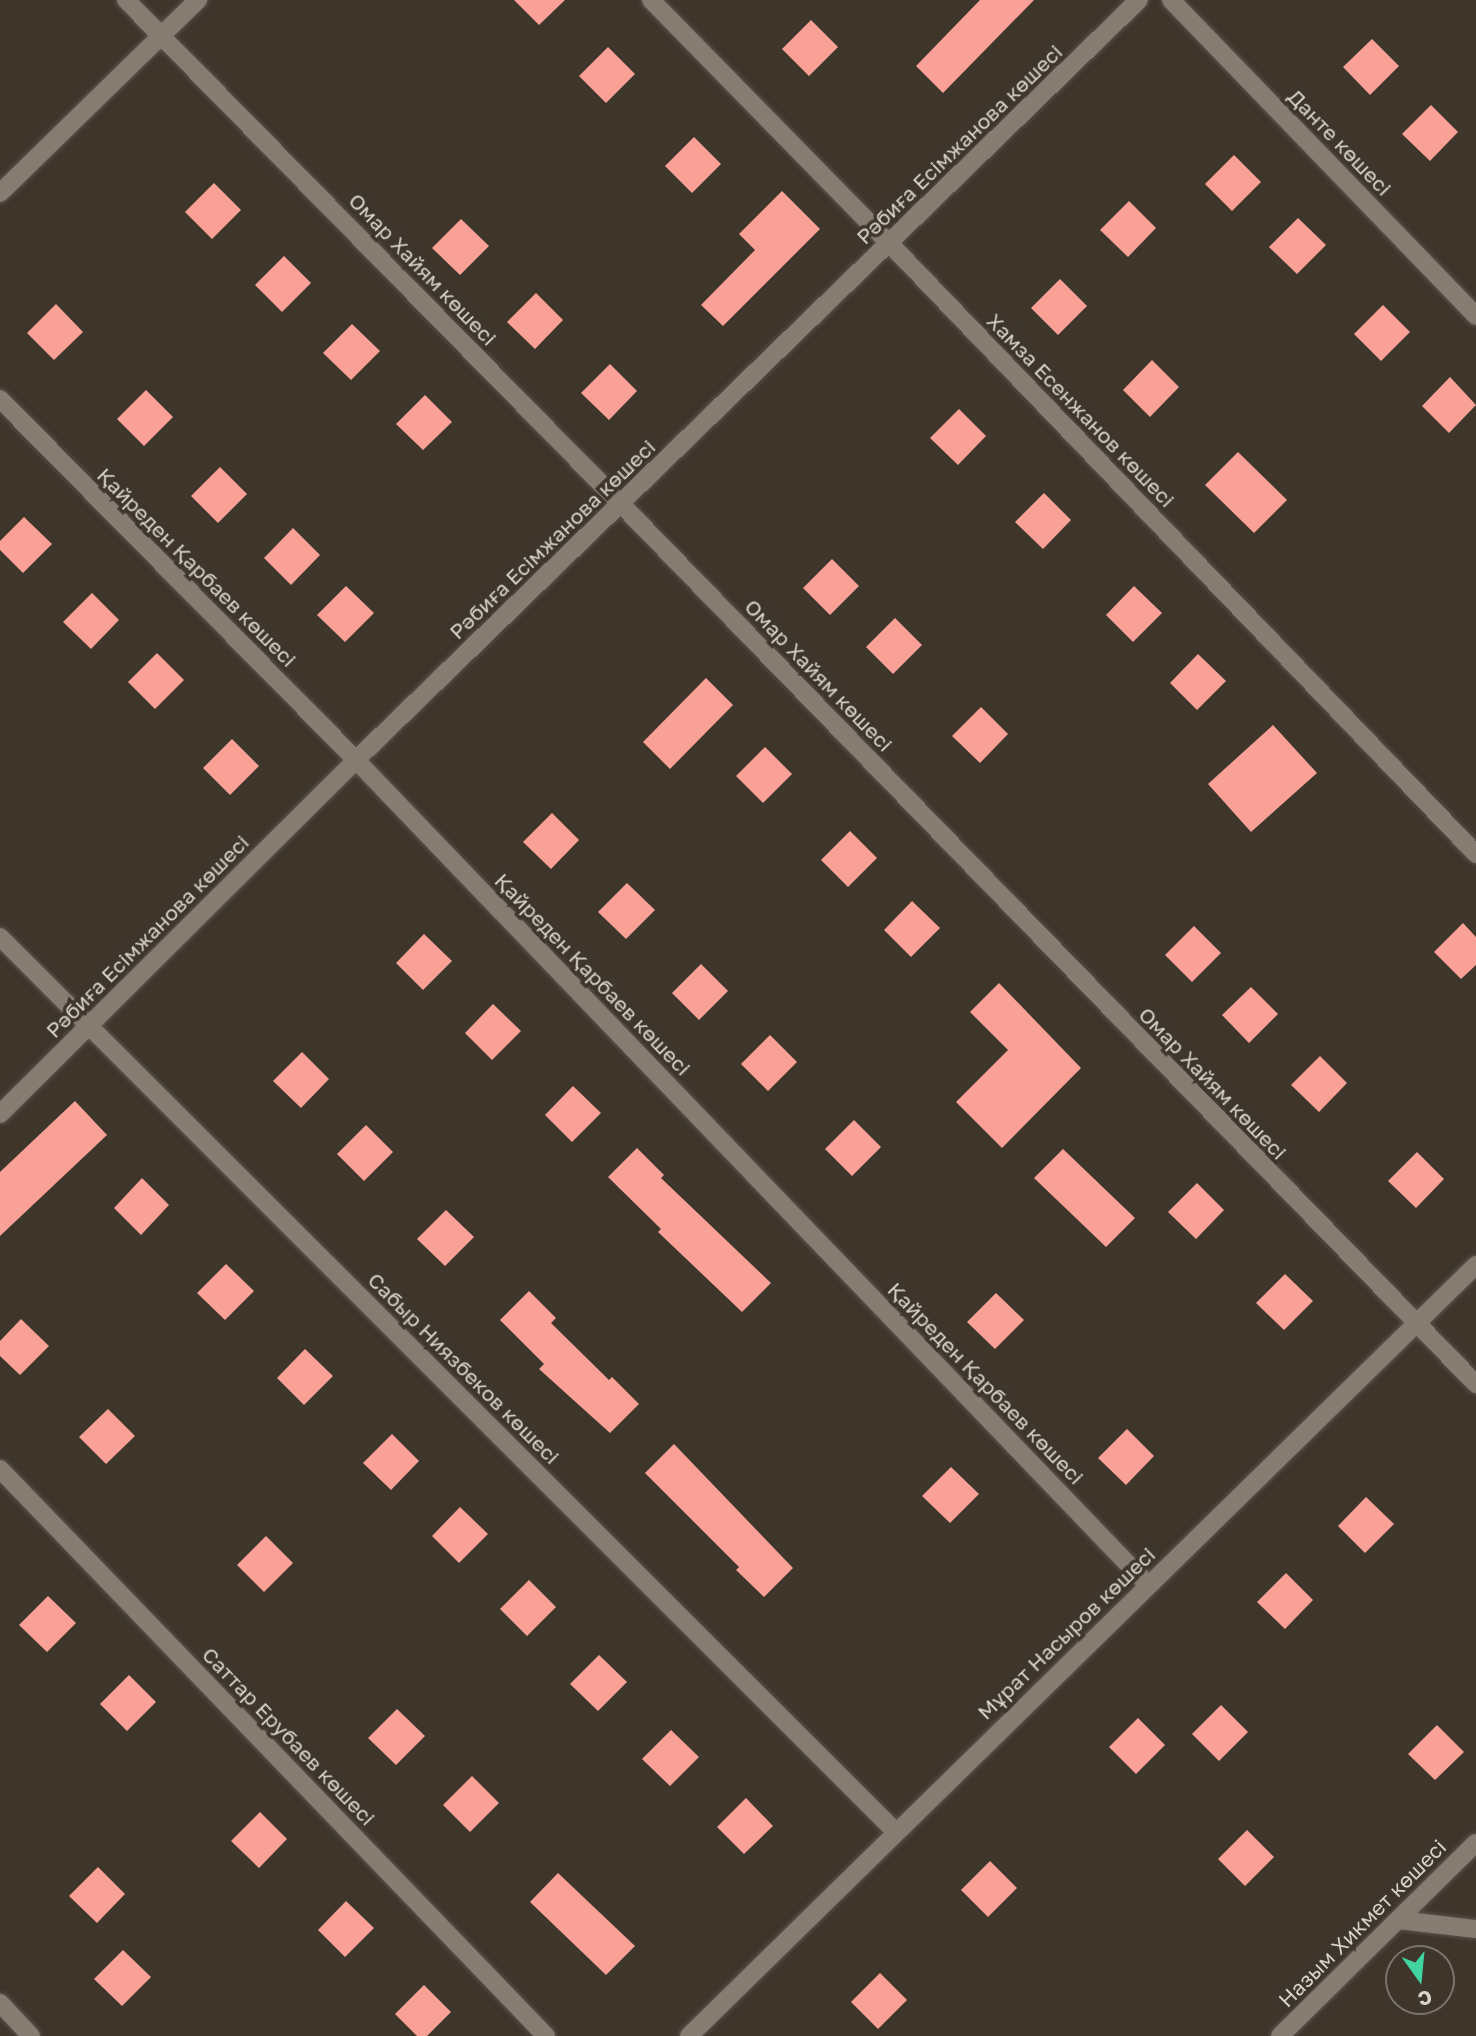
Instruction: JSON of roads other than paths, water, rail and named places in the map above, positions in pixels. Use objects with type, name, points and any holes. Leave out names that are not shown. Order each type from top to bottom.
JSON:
[{"type":"street","name":"Омар Хайям көшесі","points":[[126,0],[622,505],[1476,1384]]},
{"type":"street","points":[[0,193],[198,0]]},
{"type":"street","name":"Хамза Есенжанов көшесі","points":[[651,0],[890,244],[1476,854]]},
{"type":"street","name":"Рәбиға Есімжанова көшесі","points":[[0,1114],[356,760],[622,505],[1139,0]]},
{"type":"street","name":"Данте көшесі","points":[[1171,0],[1476,316]]},
{"type":"street","name":"Қайреден Қарбаев көшесі","points":[[0,399],[356,760],[1148,1585]]},
{"type":"street","name":"Сабыр Ниязбеков көшесі","points":[[0,937],[895,1831]]},
{"type":"street","name":"Мұрат Насыров көшесі","points":[[689,2036],[895,1831],[1476,1265]]},
{"type":"street","name":"Саттар Ерубаев көшесі","points":[[0,1469],[546,2036]]},
{"type":"street","name":"Назым Хикмет көшесі","points":[[1280,2036],[1476,1843]]},
{"type":"street","points":[[1399,1920],[1476,1929]]},
{"type":"street","points":[[0,2003],[31,2036]]}]
